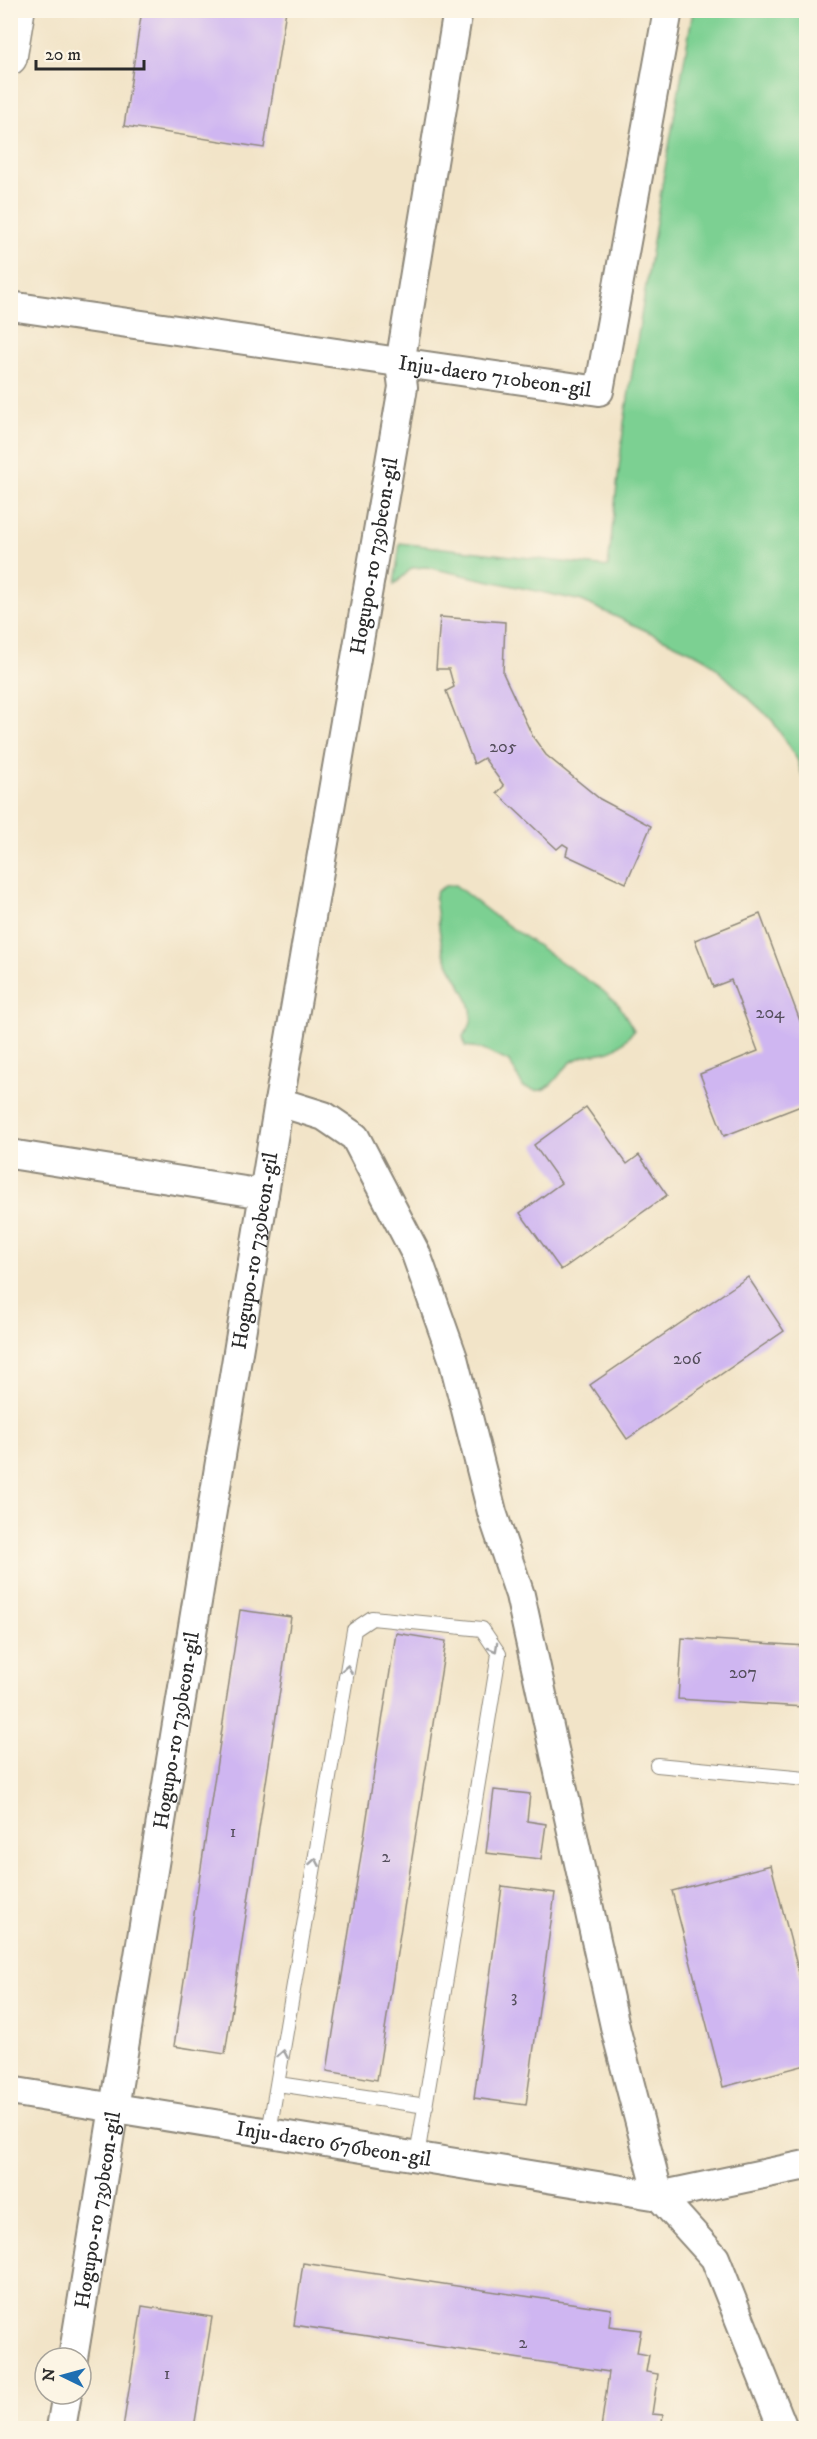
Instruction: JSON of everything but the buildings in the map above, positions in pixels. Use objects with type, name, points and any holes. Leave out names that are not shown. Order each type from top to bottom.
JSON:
[{"type":"main road","points":[[10,58],[18,10]]},
{"type":"street","name":"Hogupo-ro 739beon-gil","points":[[75,2346],[279,1101],[402,387],[400,364],[458,10]]},
{"type":"street","name":"Inju-daero 710beon-gil","points":[[10,306],[599,391],[668,10]]},
{"type":"street","points":[[279,1101],[324,1116],[355,1137],[416,1254],[453,1358],[492,1512],[520,1595],[616,2031],[660,2196],[715,2258],[783,2428]]},
{"type":"street","points":[[10,1154],[264,1194]]},
{"type":"street","name":"Inju-daero 676beon-gil","points":[[10,2091],[660,2196]]},
{"type":"street","points":[[660,2196],[807,2165]]},
{"type":"street","points":[[61,2428],[65,2406]]},
{"type":"lane","points":[[269,2132],[354,1630],[372,1618],[482,1629],[499,1654],[417,2156]]},
{"type":"lane","points":[[657,1765],[807,1779]]},
{"type":"lane","points":[[278,2084],[426,2106]]},
{"type":"green space","points":[[693,11],[806,11],[806,786],[797,759],[772,720],[705,658],[582,601],[426,567],[412,568],[394,585],[400,543],[608,567],[624,423],[661,191]]},
{"type":"green space","points":[[455,885],[497,918],[602,990],[619,1005],[634,1030],[610,1051],[573,1061],[550,1086],[537,1090],[523,1087],[510,1062],[479,1048],[465,1046],[463,1036],[470,1026],[472,1015],[470,1004],[443,950],[435,898],[437,891],[445,886]]}]
